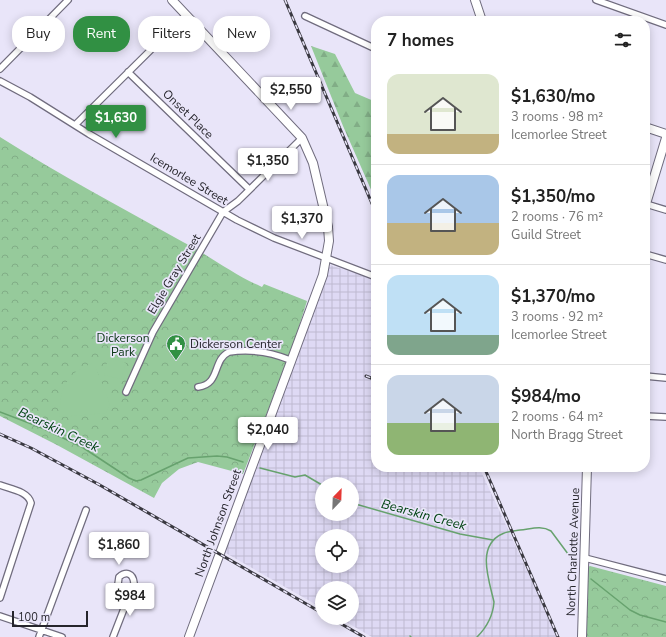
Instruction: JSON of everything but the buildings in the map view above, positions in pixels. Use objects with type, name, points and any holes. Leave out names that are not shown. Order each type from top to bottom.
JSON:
[{"type":"main road","name":"North Johnson Street","points":[[172,0],[302,138],[313,163],[328,227],[329,242],[323,275],[290,360],[189,637]]},
{"type":"main road","points":[[475,0],[480,16]]},
{"type":"main road","points":[[650,129],[666,134]]},
{"type":"main road","points":[[650,189],[666,138]]},
{"type":"main road","name":"North Charlotte Avenue","points":[[582,637],[587,472]]},
{"type":"street","points":[[0,69],[68,0]]},
{"type":"street","points":[[596,0],[641,16]]},
{"type":"street","points":[[76,125],[186,15]]},
{"type":"street","points":[[305,16],[371,47]]},
{"type":"street","points":[[650,19],[666,25]]},
{"type":"street","name":"Onset Place","points":[[128,72],[249,189]]},
{"type":"street","name":"Icemorlee Street","points":[[0,81],[223,212],[274,238],[371,275]]},
{"type":"street","points":[[223,212],[238,201],[302,138]]},
{"type":"street","points":[[650,206],[666,210]]},
{"type":"street","name":"Elgie Gray Street","points":[[126,392],[153,332],[223,212]]},
{"type":"street","points":[[650,255],[666,260]]},
{"type":"street","points":[[198,387],[211,382],[224,354],[229,352],[267,352],[277,354],[290,360]]},
{"type":"street","points":[[650,376],[666,378]]},
{"type":"street","points":[[650,416],[666,417]]},
{"type":"street","points":[[0,485],[25,494],[30,498],[31,503],[0,598]]},
{"type":"street","points":[[39,637],[86,510]]},
{"type":"street","points":[[585,558],[666,579]]},
{"type":"street","points":[[113,637],[131,592]]},
{"type":"street","points":[[0,616],[62,637]]},
{"type":"shaded area","points":[[330,265],[371,278],[371,472],[481,472],[558,637],[372,637],[351,625],[359,625],[359,581],[315,581],[315,604],[224,552]]},
{"type":"green space","points":[[311,46],[335,54],[355,93],[371,100],[371,190],[343,126]]},
{"type":"green space","name":"Dickerson Park","points":[[0,137],[68,178],[193,247],[242,277],[262,287],[264,284],[307,301],[292,349],[243,474],[198,462],[179,469],[162,483],[154,498],[0,416]]},
{"type":"green space","points":[[108,358],[126,363],[121,379],[104,375]]},
{"type":"green space","points":[[94,363],[110,404],[106,413],[60,417],[61,398],[66,383],[77,371]]},
{"type":"green space","points":[[590,566],[666,586],[666,637],[585,637],[588,567]]},
{"type":"waterway","name":"Bearskin Creek","points":[[0,412],[42,428],[82,447],[136,481],[188,458],[217,456],[227,457],[243,462]]},
{"type":"waterway","name":"Bearskin Creek","points":[[260,468],[295,477],[305,475],[315,481]]},
{"type":"waterway","name":"Bearskin Creek","points":[[359,505],[460,534],[493,540]]},
{"type":"waterway","name":"Bearskin Creek","points":[[477,637],[489,621],[494,602],[486,564],[489,547],[494,539],[509,532],[536,528],[547,529],[551,531],[574,562]]},
{"type":"waterway","name":"Bearskin Creek","points":[[591,579],[630,610],[640,615],[666,622]]},
{"type":"railway","points":[[285,0],[371,201]]},
{"type":"railway","points":[[366,376],[371,378]]},
{"type":"railway","points":[[0,434],[31,448],[98,484],[315,609]]},
{"type":"railway","points":[[486,472],[558,637]]},
{"type":"railway","points":[[343,625],[364,637]]},
{"type":"place","name":"Dickerson Center","points":[[176,361]]}]
